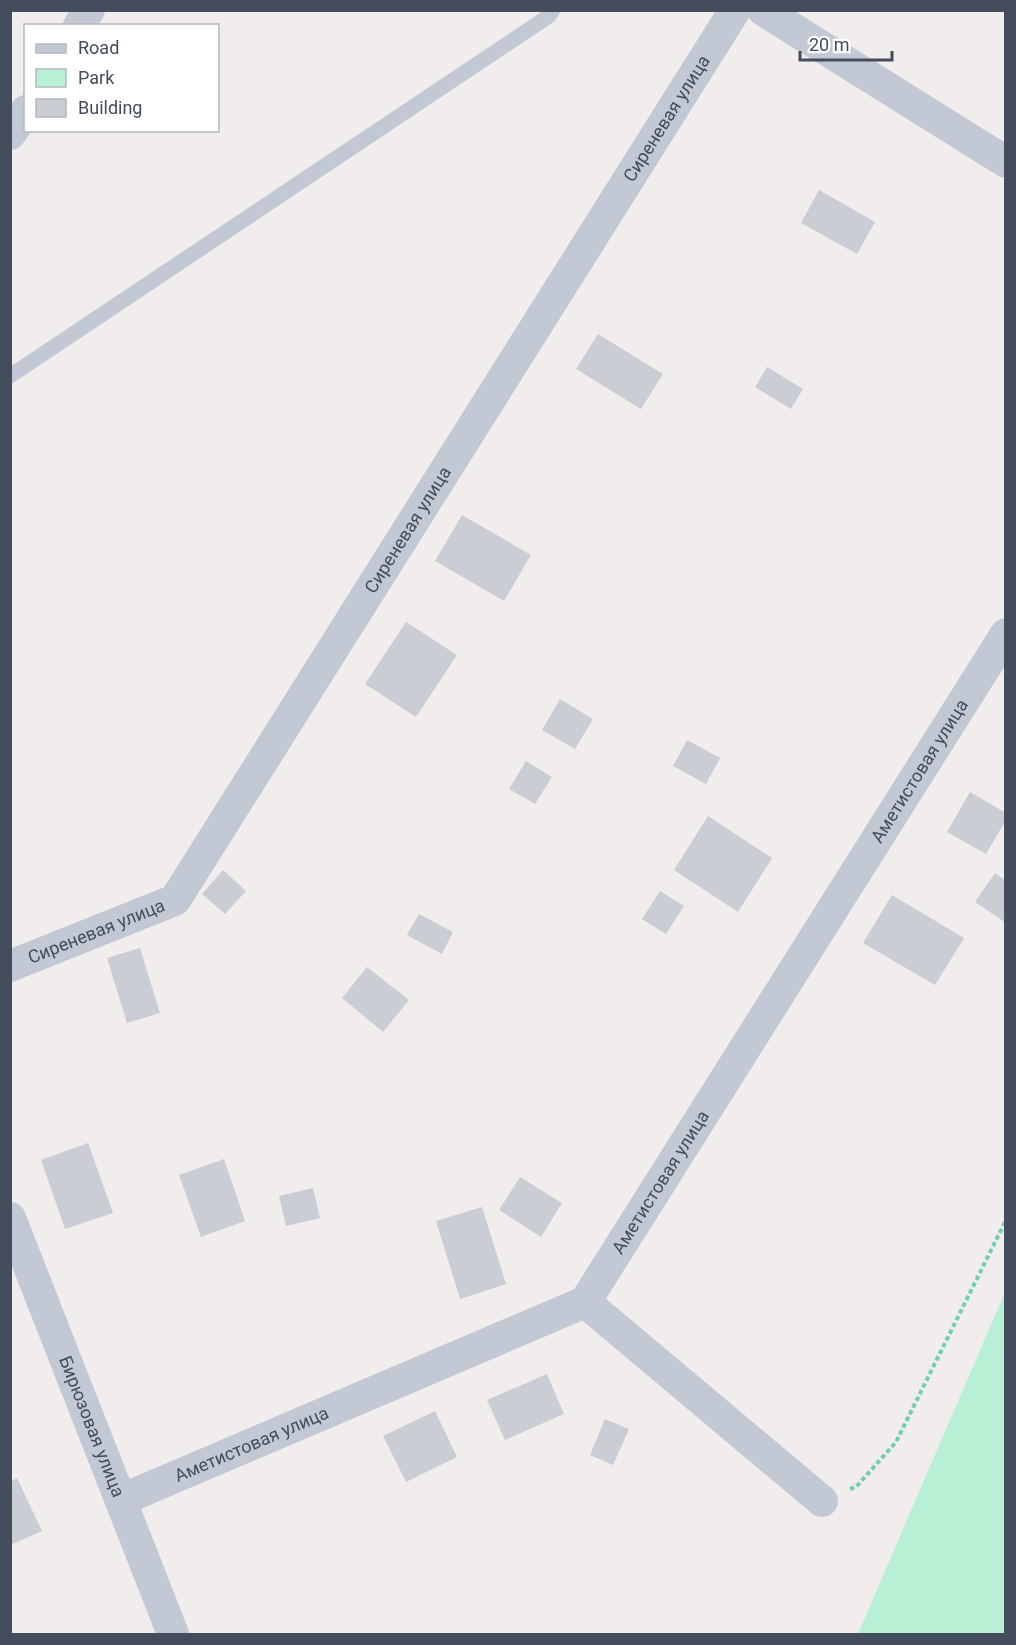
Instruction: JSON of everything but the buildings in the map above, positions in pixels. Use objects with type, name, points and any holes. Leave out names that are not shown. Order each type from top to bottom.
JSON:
[{"type":"street","points":[[80,24],[89,10]]},
{"type":"street","name":"Сиреневая улица","points":[[10,966],[175,900],[735,10]]},
{"type":"street","points":[[763,10],[1005,162]]},
{"type":"street","points":[[10,134],[24,114]]},
{"type":"street","name":"Аметистовая улица","points":[[121,1500],[585,1302],[1005,634]]},
{"type":"street","name":"Бирюзовая улица","points":[[10,1218],[173,1635]]},
{"type":"street","points":[[585,1302],[822,1501]]},
{"type":"lane","points":[[10,376],[549,16],[554,10]]},
{"type":"path","points":[[822,1501],[856,1487],[896,1442],[1005,1220]]},
{"type":"green space","points":[[1005,1292],[1005,1634],[858,1634]]}]
